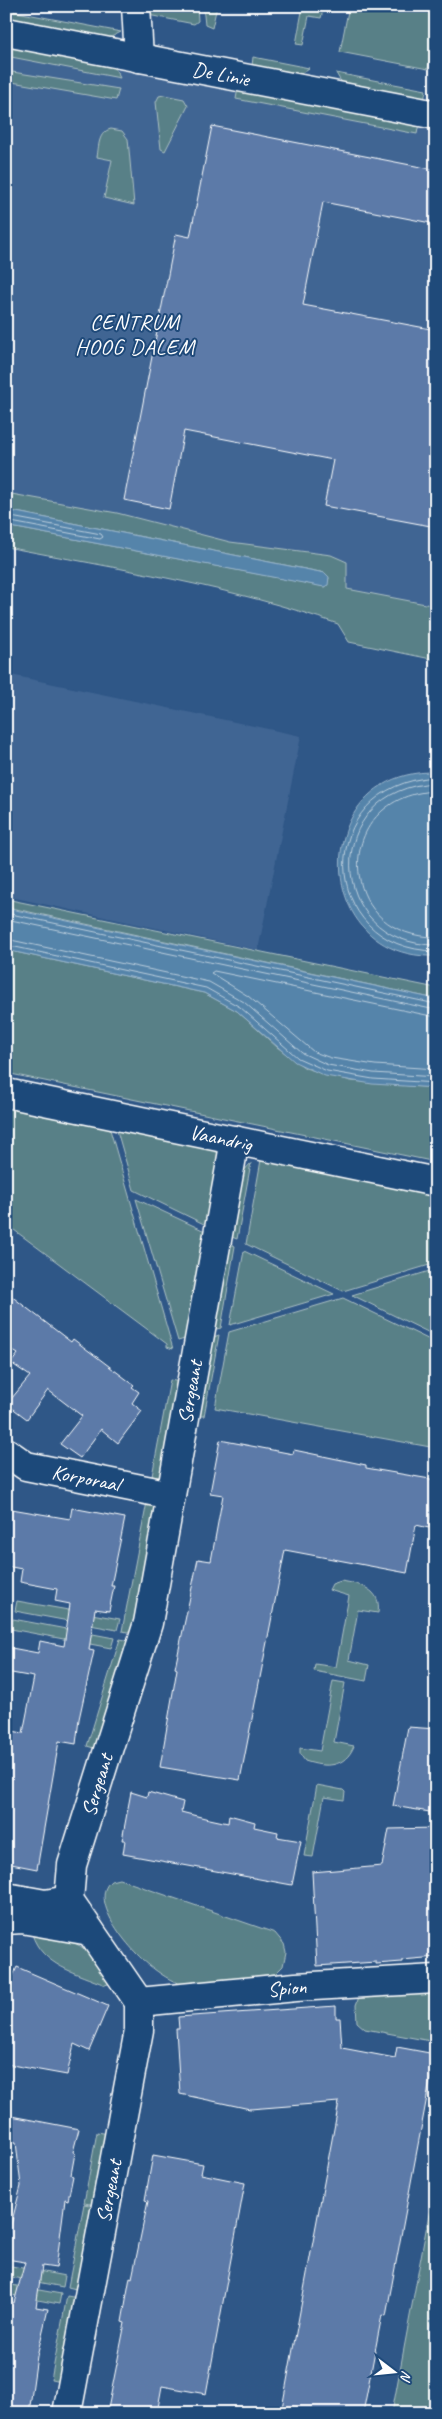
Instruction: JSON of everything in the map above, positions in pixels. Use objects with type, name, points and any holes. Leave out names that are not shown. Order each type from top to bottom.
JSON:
[{"type":"street","points":[[136,6],[139,58]]},
{"type":"street","name":"De Linie","points":[[6,32],[436,115]]},
{"type":"street","name":"Vaandrig","points":[[6,1093],[436,1182]]},
{"type":"street","name":"Sergeant","points":[[69,1900],[72,1864],[148,1623],[235,1140]]},
{"type":"street","name":"Korporaal","points":[[6,1452],[26,1466],[171,1495]]},
{"type":"street","points":[[6,1897],[45,1904],[69,1900],[139,2002]]},
{"type":"street","points":[[6,1920],[22,1919],[90,1931]]},
{"type":"street","name":"Spion","points":[[139,2002],[296,1987],[436,1979]]},
{"type":"street","name":"Sergeant","points":[[67,2413],[139,2030],[139,2002]]},
{"type":"shaded area","points":[[6,47],[436,131],[436,606],[6,525]]},
{"type":"shaded area","points":[[6,674],[301,736],[258,950],[6,896]]},
{"type":"green space","points":[[147,6],[197,6],[198,21],[194,24],[148,15]]},
{"type":"green space","points":[[203,6],[217,6],[212,28],[205,25]]},
{"type":"green space","points":[[303,6],[324,6],[321,18],[309,16],[303,45],[296,44]]},
{"type":"green space","points":[[349,6],[436,6],[436,26],[428,69],[340,52]]},
{"type":"green space","points":[[6,10],[121,32],[107,39],[6,21]]},
{"type":"green space","points":[[14,45],[108,64],[116,70],[120,78],[6,56],[6,48]]},
{"type":"green space","points":[[253,57],[309,68],[299,75],[252,66]]},
{"type":"green space","points":[[6,71],[119,89],[116,100],[6,81]]},
{"type":"green space","points":[[336,73],[426,90],[424,101],[348,87],[340,80]]},
{"type":"green space","points":[[238,88],[419,123],[417,134],[236,99]]},
{"type":"green space","points":[[164,95],[184,99],[188,106],[165,151],[161,149],[156,102],[159,96]]},
{"type":"green space","points":[[111,129],[122,131],[128,139],[134,205],[104,198],[112,160],[97,157],[101,136]]},
{"type":"green space","points":[[6,493],[117,513],[230,542],[331,555],[347,562],[347,589],[436,606],[436,660],[349,642],[338,624],[258,599],[132,571],[6,547],[6,526],[326,587],[329,578],[325,573],[6,510]]},
{"type":"green space","points":[[6,899],[436,988],[436,999],[6,907]]},
{"type":"green space","points":[[6,950],[204,993],[237,1011],[277,1047],[305,1068],[351,1081],[436,1088],[436,1162],[6,1073]]},
{"type":"green space","points":[[6,1103],[109,1126],[173,1349],[167,1347],[167,1344],[6,1224]]},
{"type":"green space","points":[[116,1127],[223,1149],[208,1226],[134,1190]]},
{"type":"green space","points":[[261,1160],[436,1195],[436,1263],[343,1291],[246,1244]]},
{"type":"green space","points":[[251,1163],[237,1239],[229,1236],[240,1175]]},
{"type":"green space","points":[[136,1199],[207,1232],[188,1338],[178,1341]]},
{"type":"green space","points":[[228,1243],[235,1246],[221,1328],[212,1330]]},
{"type":"green space","points":[[244,1251],[334,1294],[230,1325]]},
{"type":"green space","points":[[436,1269],[436,1336],[352,1295]]},
{"type":"green space","points":[[343,1298],[436,1343],[436,1448],[215,1408],[229,1332]]},
{"type":"green space","points":[[219,1335],[204,1416],[195,1416],[211,1338]]},
{"type":"green space","points":[[170,1380],[180,1382],[163,1478],[152,1476]]},
{"type":"green space","points":[[147,1502],[158,1504],[133,1633],[122,1631]]},
{"type":"green space","points":[[341,1581],[362,1586],[377,1598],[378,1613],[358,1610],[349,1660],[369,1665],[366,1681],[314,1671],[315,1664],[336,1667],[349,1596],[329,1590],[332,1584]]},
{"type":"green space","points":[[17,1601],[120,1619],[117,1630],[15,1611]]},
{"type":"green space","points":[[13,1619],[114,1638],[111,1648],[11,1629]]},
{"type":"green space","points":[[120,1639],[131,1641],[97,1749],[87,1746]]},
{"type":"green space","points":[[333,1681],[345,1683],[334,1742],[354,1746],[346,1759],[334,1764],[320,1765],[305,1761],[300,1754],[300,1748],[320,1751]]},
{"type":"green space","points":[[317,1785],[343,1790],[345,1792],[344,1800],[324,1797],[313,1857],[304,1856]]},
{"type":"green space","points":[[119,1879],[275,1933],[284,1944],[286,1952],[283,1966],[275,1974],[183,1985],[170,1979],[149,1965],[133,1949],[123,1938],[108,1913],[104,1901],[105,1890],[111,1881]]},
{"type":"green space","points":[[32,1934],[62,1939],[80,1946],[94,1958],[111,1983],[105,1985],[72,1972],[52,1961],[37,1945]]},
{"type":"green space","points":[[436,1990],[436,2042],[365,2029],[357,2022],[356,2005],[359,1997]]},
{"type":"green space","points":[[97,2132],[109,2134],[96,2205],[84,2203]]},
{"type":"green space","points":[[436,2176],[436,2295],[429,2331],[432,2398],[425,2413],[392,2413]]},
{"type":"green space","points":[[84,2204],[95,2206],[80,2290],[68,2287]]},
{"type":"green space","points":[[6,2265],[65,2276],[63,2287],[6,2276]]},
{"type":"green space","points":[[6,2284],[61,2294],[59,2304],[6,2294]]},
{"type":"green space","points":[[67,2296],[78,2298],[63,2382],[51,2380]]},
{"type":"water","points":[[6,510],[325,573],[329,577],[328,585],[324,587],[6,526]]},
{"type":"water","points":[[436,772],[436,956],[395,949],[365,929],[347,899],[340,865],[346,830],[364,800],[394,779]]},
{"type":"water","points":[[6,908],[436,999],[436,1088],[372,1084],[325,1076],[295,1062],[237,1011],[204,993],[6,950]]},
{"type":"water","points":[[436,2295],[436,2413],[425,2413],[432,2398],[429,2331]]},
{"type":"building","points":[[212,126],[436,170],[436,224],[323,202],[303,305],[436,330],[436,527],[324,506],[333,460],[184,431],[169,509],[124,500],[176,234],[190,237]]},
{"type":"building","points":[[6,1292],[71,1342],[73,1339],[134,1385],[132,1387],[139,1392],[132,1403],[142,1411],[118,1443],[101,1429],[80,1458],[60,1444],[82,1416],[48,1390],[27,1419],[7,1404],[30,1376],[11,1363],[18,1354],[6,1346]]},
{"type":"building","points":[[220,1440],[293,1454],[294,1450],[366,1465],[366,1468],[436,1480],[429,1528],[416,1525],[407,1573],[285,1550],[240,1780],[160,1767],[177,1669],[175,1668],[198,1559],[211,1561],[223,1495],[210,1493]]},
{"type":"building","points":[[6,1508],[70,1519],[72,1508],[125,1518],[111,1586],[114,1586],[109,1611],[95,1609],[89,1650],[94,1651],[79,1719],[76,1744],[59,1741],[37,1869],[6,1863],[6,1764],[12,1731],[23,1733],[34,1677],[6,1672],[6,1647],[38,1653],[40,1641],[64,1646],[70,1604],[55,1601],[57,1589],[20,1582],[22,1569],[6,1566]]},
{"type":"building","points":[[408,1727],[436,1729],[436,1813],[393,1806]]},
{"type":"building","points":[[131,1792],[147,1797],[148,1792],[183,1802],[181,1812],[205,1818],[228,1823],[229,1815],[255,1822],[254,1827],[278,1832],[277,1837],[301,1841],[292,1885],[123,1854],[125,1840],[122,1840]]},
{"type":"building","points":[[436,1828],[436,1957],[376,1964],[376,1962],[317,1966],[312,1872],[382,1866],[389,1829]]},
{"type":"building","points":[[17,1967],[108,2006],[89,2051],[74,2044],[67,2075],[6,2064],[6,1991]]},
{"type":"building","points":[[336,2006],[336,2018],[340,2018],[342,2048],[395,2058],[397,2047],[435,2054],[386,2316],[382,2315],[363,2413],[305,2413],[282,2408],[339,2102],[250,2109],[180,2094],[176,2029],[179,2029],[178,2017]]},
{"type":"building","points":[[6,2115],[79,2129],[73,2152],[75,2153],[71,2175],[73,2176],[68,2200],[65,2199],[56,2268],[42,2266],[36,2307],[48,2309],[37,2356],[29,2413],[6,2413],[6,2302],[14,2303],[25,2262],[6,2259],[6,2244],[21,2186],[16,2142],[6,2141]]},
{"type":"building","points":[[153,2155],[203,2164],[201,2174],[245,2183],[206,2394],[162,2386],[157,2413],[127,2413],[108,2409],[125,2323],[122,2322],[130,2277],[132,2278],[148,2201],[145,2200]]},
{"type":"district","name":"CENTRUM HOOG DALEM","points":[[135,334]]}]
